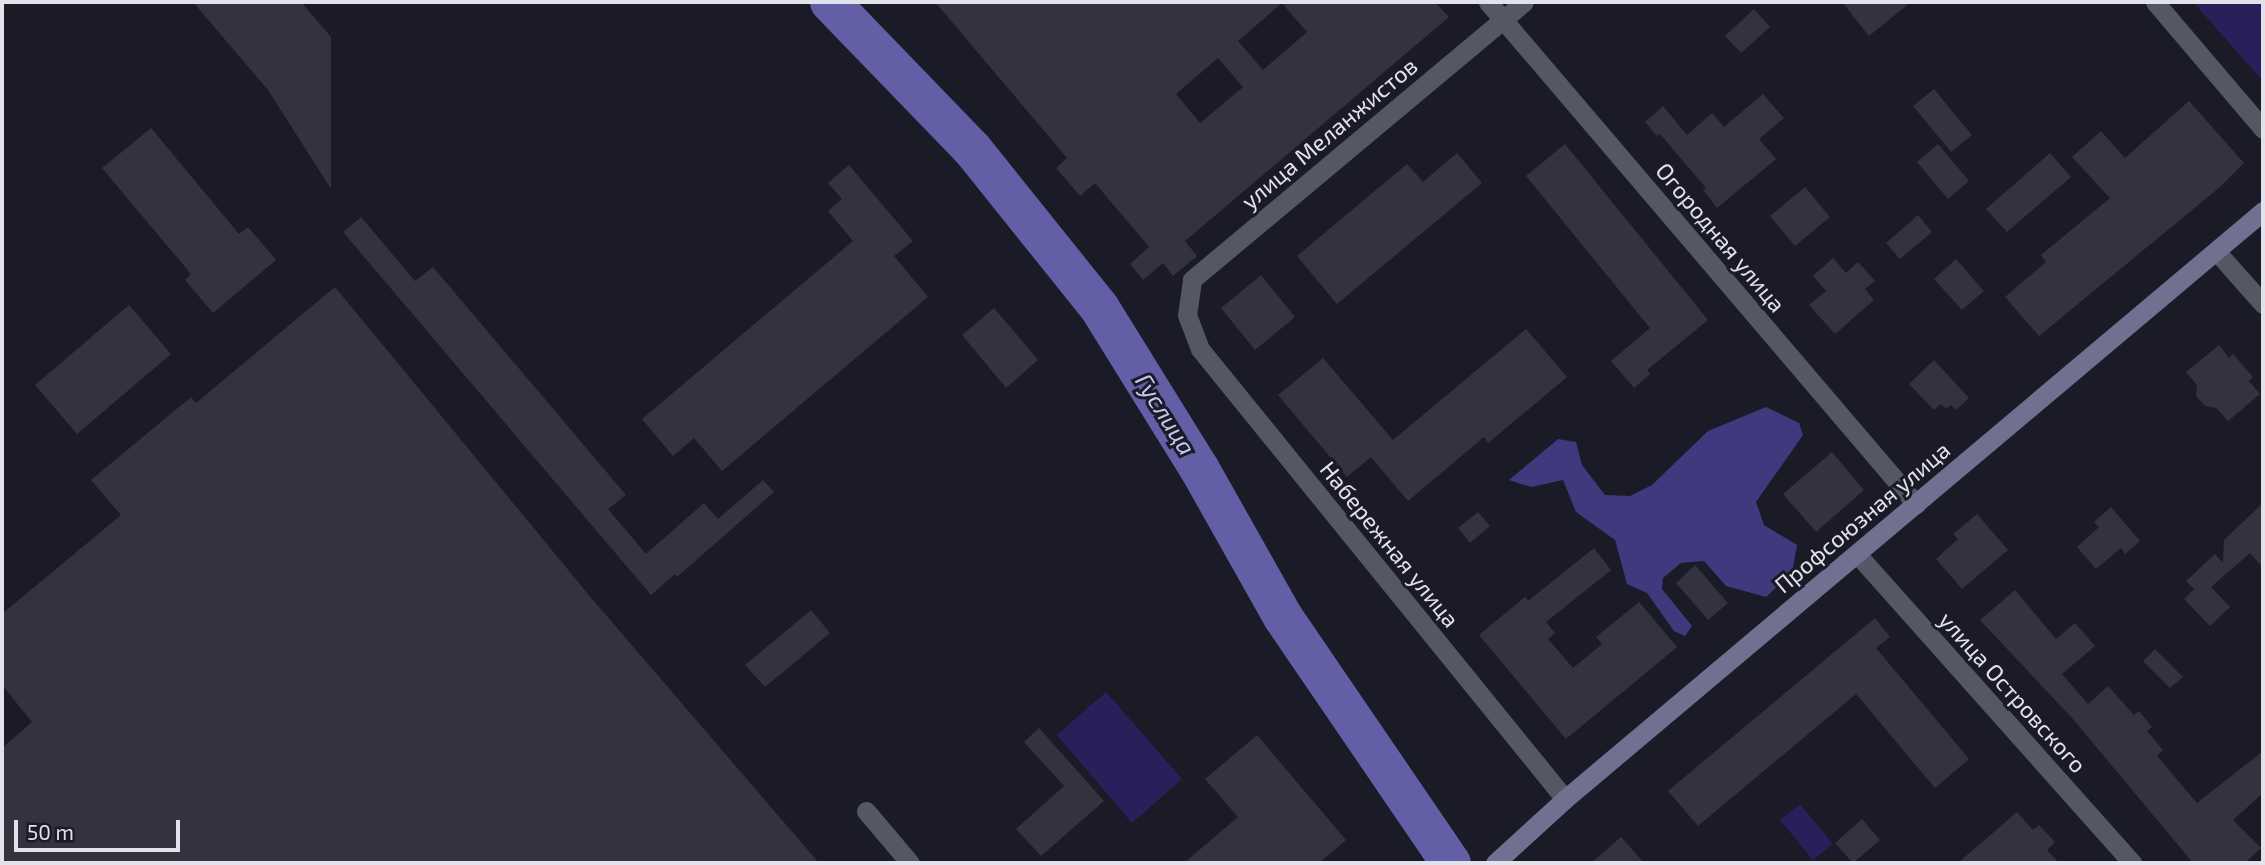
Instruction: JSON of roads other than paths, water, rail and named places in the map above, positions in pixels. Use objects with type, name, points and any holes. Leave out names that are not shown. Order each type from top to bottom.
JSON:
[{"type":"main road","name":"Профсоюзная улица","points":[[1495,863],[1565,799],[2263,211]]},
{"type":"street","name":"Огородная улица","points":[[1488,2],[1916,504]]},
{"type":"street","name":"улица Меланжистов","points":[[1188,315],[1192,280],[1524,2]]},
{"type":"street","points":[[2155,2],[2263,129]]},
{"type":"street","points":[[2216,250],[2263,304]]},
{"type":"street","name":"Набережная улица","points":[[1188,315],[1200,349],[1565,799]]},
{"type":"street","name":"улица Островского","points":[[1857,554],[2133,863]]},
{"type":"street","points":[[866,811],[910,863]]},
{"type":"waterway","name":"Гуслица","points":[[830,2],[973,150],[1099,307],[1199,468],[1283,617],[1451,863]]}]
